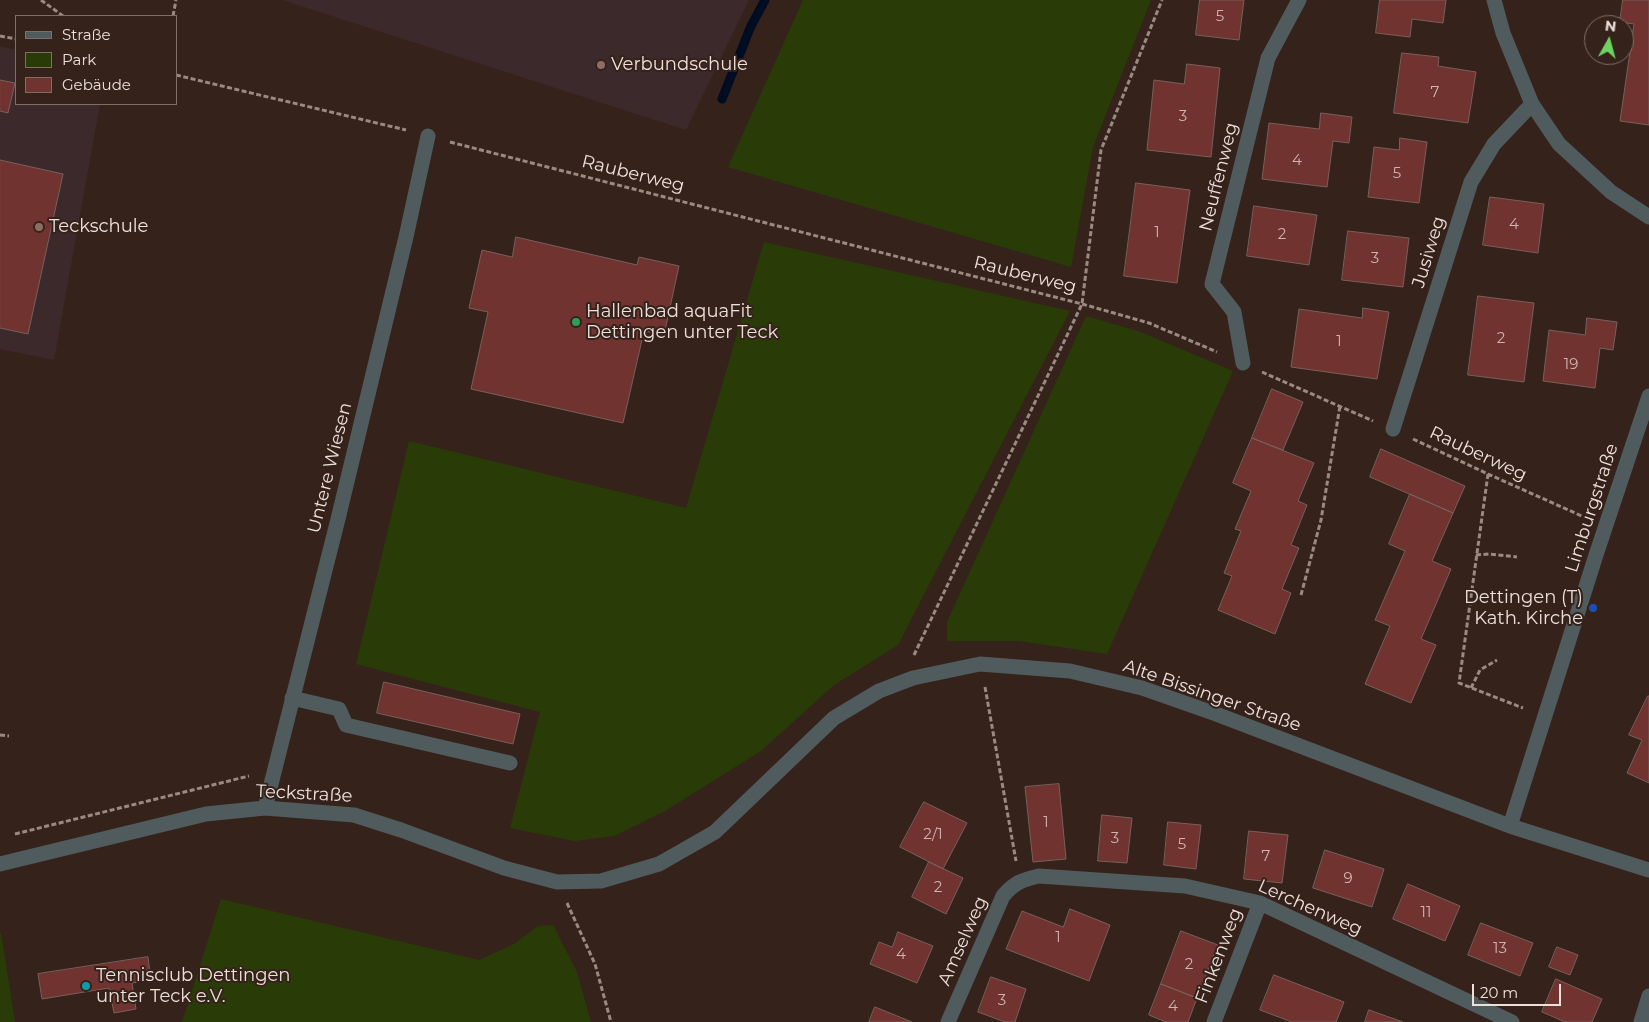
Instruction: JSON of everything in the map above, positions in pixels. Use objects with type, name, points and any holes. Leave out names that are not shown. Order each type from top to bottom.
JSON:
[{"type":"street","name":"Neuffenweg","points":[[1243,363],[1234,312],[1212,284],[1268,58],[1299,0]]},
{"type":"street","points":[[1494,0],[1503,33],[1532,104],[1559,144],[1611,192],[1649,217]]},
{"type":"street","name":"Jusiweg","points":[[1393,429],[1471,182],[1494,144],[1532,104]]},
{"type":"street","name":"Untere Wiesen","points":[[265,808],[345,489],[428,136]]},
{"type":"street","name":"Limburgstraße","points":[[1510,826],[1649,396]]},
{"type":"street","name":"Alte Bissinger Straße","points":[[601,881],[660,864],[715,832],[834,718],[879,691],[912,678],[980,664],[1070,672],[1142,688],[1216,714],[1510,826],[1649,870]]},
{"type":"street","points":[[292,698],[339,709],[346,725],[510,763]]},
{"type":"street","name":"Teckstraße","points":[[0,864],[206,814],[265,808],[354,815],[401,830],[504,868],[558,882],[601,881]]},
{"type":"street","name":"Lerchenweg","points":[[1019,881],[1039,876],[1061,876],[1185,886],[1260,903],[1512,1022]]},
{"type":"street","name":"Amselweg","points":[[948,1022],[1003,896],[1019,881]]},
{"type":"street","name":"Finkenweg","points":[[1214,1022],[1260,903]]},
{"type":"street","points":[[1641,1022],[1649,996]]},
{"type":"path","points":[[41,0],[62,15]]},
{"type":"path","points":[[173,15],[176,0]]},
{"type":"path","points":[[1082,304],[1101,150],[1162,0]]},
{"type":"path","points":[[0,36],[15,40]]},
{"type":"path","name":"Rauberweg","points":[[178,75],[428,136],[1082,304],[1149,323],[1393,429],[1605,528]]},
{"type":"path","name":"Rauberweg","points":[[912,678],[913,656],[1082,304]]},
{"type":"path","points":[[1301,595],[1321,520],[1340,406]]},
{"type":"path","points":[[1488,474],[1459,683],[1545,717]]},
{"type":"path","points":[[1476,556],[1489,554],[1516,558]]},
{"type":"path","points":[[1471,688],[1480,670],[1497,660]]},
{"type":"path","points":[[980,664],[1019,881]]},
{"type":"path","points":[[0,734],[9,736]]},
{"type":"path","points":[[10,836],[274,770]]},
{"type":"path","points":[[558,882],[596,964],[611,1022]]},
{"type":"shaded area","name":"Verbundschule","points":[[282,0],[749,0],[686,130]]},
{"type":"shaded area","name":"Teckschule","points":[[0,46],[15,50],[15,105],[100,105],[54,360],[0,349]]},
{"type":"green space","points":[[803,0],[1151,0],[1093,147],[1071,267],[728,167]]},
{"type":"green space","points":[[764,242],[1070,311],[898,645],[834,685],[761,751],[665,811],[614,836],[575,841],[510,828],[540,712],[356,664],[409,441],[686,508]]},
{"type":"green space","points":[[1086,316],[1141,332],[1233,371],[1107,654],[1019,641],[947,641],[947,622]]},
{"type":"green space","points":[[221,899],[479,960],[514,944],[538,926],[553,925],[577,972],[591,1022],[182,1022]]},
{"type":"green space","points":[[1,933],[15,1022],[0,1022]]},
{"type":"building","points":[[1200,0],[1244,0],[1239,40],[1196,35]]},
{"type":"building","points":[[1380,0],[1446,0],[1443,23],[1412,19],[1410,37],[1376,33]]},
{"type":"building","points":[[1623,0],[1649,0],[1649,125],[1620,121],[1628,65],[1634,65],[1634,15],[1621,15]]},
{"type":"building","points":[[1402,53],[1439,57],[1438,66],[1476,72],[1468,123],[1394,113]]},
{"type":"building","points":[[1187,64],[1220,68],[1211,157],[1147,150],[1154,80],[1184,84]]},
{"type":"building","points":[[0,80],[15,83],[8,113],[0,111]]},
{"type":"building","points":[[1321,113],[1352,117],[1349,143],[1333,141],[1327,187],[1262,179],[1269,123],[1319,129]]},
{"type":"building","points":[[1400,138],[1427,142],[1419,203],[1368,197],[1374,147],[1399,150]]},
{"type":"building","points":[[0,160],[63,174],[28,334],[0,328]]},
{"type":"building","points":[[1136,183],[1190,190],[1177,283],[1124,276]]},
{"type":"building","points":[[1490,197],[1544,204],[1538,253],[1483,245]]},
{"type":"building","points":[[1254,206],[1317,215],[1309,265],[1247,256]]},
{"type":"building","points":[[1348,231],[1409,238],[1403,287],[1342,280]]},
{"type":"building","name":"Hallenbad aquaFit Dettingen unter Teck","points":[[516,237],[637,265],[639,257],[679,266],[664,335],[644,331],[623,423],[471,389],[488,312],[469,308],[482,250],[512,257]]},
{"type":"building","points":[[1478,296],[1534,303],[1524,382],[1468,375]]},
{"type":"building","points":[[1363,308],[1389,312],[1377,379],[1291,367],[1299,309],[1362,318]]},
{"type":"building","points":[[1587,318],[1617,322],[1613,350],[1600,348],[1595,388],[1543,381],[1549,330],[1585,335]]},
{"type":"building","points":[[1272,389],[1303,402],[1283,450],[1252,438]]},
{"type":"building","points":[[1252,438],[1314,463],[1298,501],[1307,505],[1291,545],[1299,548],[1282,589],[1291,593],[1275,634],[1218,610],[1232,576],[1224,573],[1241,531],[1235,529],[1251,491],[1233,483]]},
{"type":"building","points":[[1381,449],[1465,486],[1453,513],[1370,477]]},
{"type":"building","points":[[1410,494],[1453,513],[1432,561],[1451,569],[1421,639],[1436,645],[1411,703],[1365,684],[1390,626],[1375,620],[1405,551],[1389,544]]},
{"type":"building","points":[[384,682],[520,714],[513,744],[377,713]]},
{"type":"building","points":[[1648,696],[1649,783],[1627,773],[1642,740],[1629,735]]},
{"type":"building","points":[[1059,784],[1066,859],[1033,862],[1025,787]]},
{"type":"building","points":[[924,802],[967,823],[943,869],[900,847]]},
{"type":"building","points":[[1102,815],[1132,818],[1127,863],[1098,861]]},
{"type":"building","points":[[1168,822],[1201,825],[1196,869],[1164,865]]},
{"type":"building","points":[[1249,831],[1288,835],[1282,883],[1244,879]]},
{"type":"building","points":[[1325,850],[1384,869],[1372,907],[1313,888]]},
{"type":"building","points":[[929,862],[963,878],[946,914],[912,897]]},
{"type":"building","points":[[1408,884],[1460,906],[1445,941],[1393,919]]},
{"type":"building","points":[[1070,909],[1110,925],[1089,981],[1006,949],[1022,911],[1063,927]]},
{"type":"building","points":[[1481,923],[1533,943],[1520,976],[1468,955]]},
{"type":"building","points":[[1181,931],[1218,945],[1197,998],[1161,984]]},
{"type":"building","points":[[898,932],[933,946],[917,983],[870,964],[879,942],[892,947]]},
{"type":"building","points":[[1557,947],[1578,955],[1570,975],[1549,967]]},
{"type":"building","name":"Tennisclub Dettingen unter Teck e.V.","points":[[148,957],[151,980],[132,983],[136,1009],[114,1013],[109,988],[42,999],[38,974]]},
{"type":"building","points":[[1274,975],[1344,1002],[1336,1022],[1292,1022],[1260,1010]]},
{"type":"building","points":[[991,977],[1026,989],[1015,1022],[1005,1022],[978,1012]]},
{"type":"building","points":[[1556,979],[1602,999],[1592,1022],[1565,1022],[1542,1012]]},
{"type":"building","points":[[1161,984],[1197,998],[1188,1022],[1166,1022],[1149,1015]]},
{"type":"building","points":[[875,1007],[912,1022],[869,1022]]},
{"type":"building","points":[[1369,1010],[1403,1022],[1365,1022]]},
{"type":"waterway","points":[[722,99],[751,26],[765,0]]},
{"type":"place","name":"Verbundschule","points":[[601,65]]},
{"type":"place","name":"Teckschule","points":[[39,227]]},
{"type":"place","name":"Hallenbad aquaFit Dettingen unter Teck","points":[[576,322]]},
{"type":"place","name":"Dettingen (T) Kath. Kirche","points":[[1593,608]]},
{"type":"place","name":"Tennisclub Dettingen unter Teck e.V.","points":[[86,986]]}]
